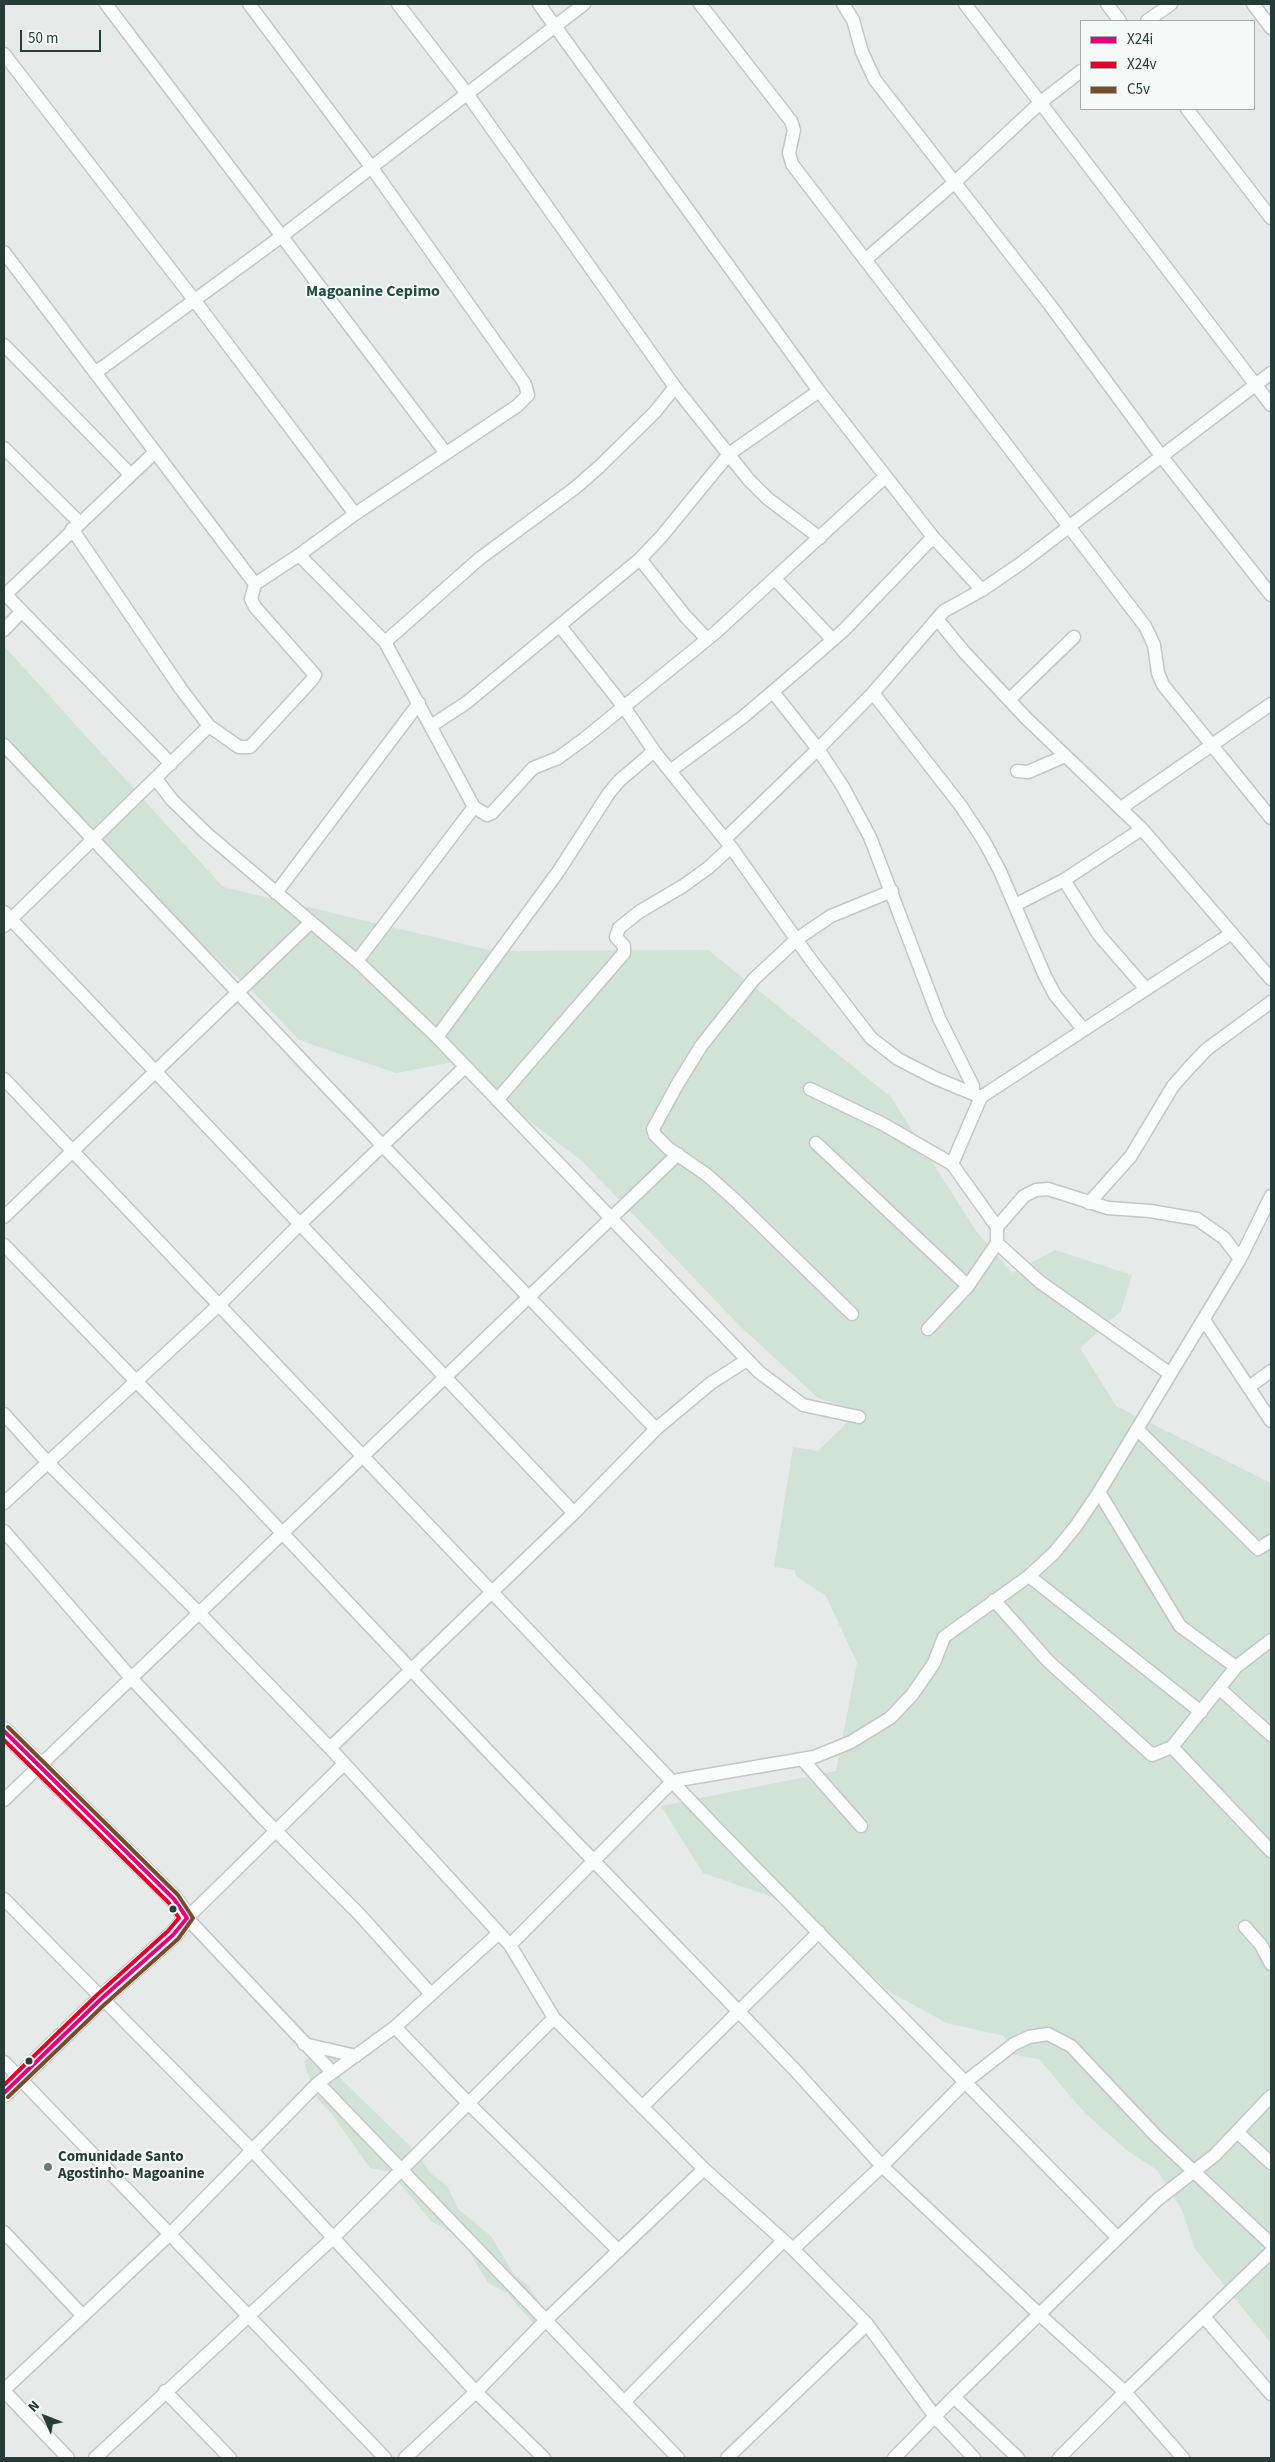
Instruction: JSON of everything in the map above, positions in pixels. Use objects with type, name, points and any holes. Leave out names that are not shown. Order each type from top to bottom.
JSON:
[{"type":"street","points":[[106,4],[446,452]]},
{"type":"street","points":[[4,448],[75,526],[181,689],[210,726],[239,747],[250,747],[315,675],[255,607],[251,599],[255,584],[300,555],[355,514],[446,452],[517,406],[528,395],[528,389],[372,168],[249,4]]},
{"type":"street","points":[[398,4],[468,95],[675,387],[767,498],[820,538]]},
{"type":"street","points":[[539,4],[819,392],[933,537],[982,590]]},
{"type":"street","points":[[96,373],[372,168],[584,4]]},
{"type":"street","points":[[700,4],[790,121],[794,130],[789,153],[792,164],[1145,626],[1154,645],[1158,673],[1163,685],[1271,818]]},
{"type":"street","points":[[844,4],[853,20],[862,52],[875,80],[1050,305],[1162,457],[1271,595]]},
{"type":"street","points":[[965,4],[1271,406]]},
{"type":"street","points":[[1107,4],[1119,20]]},
{"type":"street","points":[[1148,20],[1171,4]]},
{"type":"street","points":[[1253,4],[1271,28]]},
{"type":"street","points":[[4,54],[195,301],[355,514]]},
{"type":"street","points":[[865,260],[955,182],[1041,102],[1080,72]]},
{"type":"street","points":[[1188,110],[1271,218]]},
{"type":"street","points":[[4,252],[154,453],[255,584]]},
{"type":"street","points":[[4,345],[75,420],[130,474]]},
{"type":"street","points":[[497,1100],[624,953],[624,946],[616,937],[619,928],[639,912],[683,886],[708,868],[728,843],[874,692],[937,619],[950,608],[982,590],[1069,526],[1271,373]]},
{"type":"street","points":[[384,642],[479,559],[599,468],[656,412],[675,387]]},
{"type":"street","points":[[432,726],[466,703],[640,559],[661,537],[729,454],[819,392]]},
{"type":"street","points":[[154,453],[4,594],[171,764]]},
{"type":"street","points":[[300,555],[384,642],[432,726],[474,806],[487,815],[492,813],[533,768],[558,758],[707,639],[885,477]]},
{"type":"street","points":[[670,771],[773,692],[833,640],[933,537]]},
{"type":"street","points":[[640,559],[686,617],[707,639]]},
{"type":"street","points":[[775,579],[833,640]]},
{"type":"street","points":[[4,630],[22,612]]},
{"type":"street","points":[[937,619],[1009,700],[1142,829],[1271,979]]},
{"type":"street","points":[[560,626],[624,707],[654,751],[728,843],[853,1016],[879,1046],[898,1059],[935,1078],[977,1095]]},
{"type":"street","points":[[1009,700],[1074,637]]},
{"type":"street","points":[[773,692],[818,749],[859,815],[892,892],[939,1018],[977,1095]]},
{"type":"street","points":[[874,692],[962,806],[988,848],[1052,988],[1083,1029]]},
{"type":"street","points":[[276,893],[419,703]]},
{"type":"street","points":[[1121,808],[1271,704]]},
{"type":"street","points":[[210,726],[93,839],[6,919],[300,1224],[443,1378],[574,1513]]},
{"type":"street","points":[[4,746],[383,1146],[656,1429]]},
{"type":"street","points":[[437,1037],[558,872],[609,793],[619,781],[654,751]]},
{"type":"street","points":[[1016,771],[1028,772],[1065,756]]},
{"type":"street","points":[[156,779],[172,800],[206,833],[357,961],[437,1037],[747,1360],[791,1398],[803,1405],[859,1417]]},
{"type":"street","points":[[357,961],[474,806]]},
{"type":"street","points":[[1015,904],[1064,880],[1142,829]]},
{"type":"street","points":[[1064,880],[1099,935],[1146,989]]},
{"type":"street","points":[[852,1314],[735,1200],[707,1175],[654,1135],[653,1129],[702,1046],[754,979],[797,939],[831,916],[892,892]]},
{"type":"street","points":[[4,1217],[311,922]]},
{"type":"street","points":[[952,1164],[977,1095],[1232,933]]},
{"type":"street","points":[[1089,1203],[1131,1156],[1173,1086],[1188,1068],[1229,1031],[1271,1002]]},
{"type":"street","points":[[4,1503],[220,1304],[300,1224],[465,1067]]},
{"type":"street","points":[[4,1079],[818,1932],[1118,2238]]},
{"type":"street","points":[[810,1089],[882,1124],[952,1164],[997,1227],[997,1243],[968,1286],[928,1328]]},
{"type":"street","points":[[816,1143],[968,1286]]},
{"type":"street","points":[[4,1800],[38,1765],[132,1679],[363,1454],[678,1154]]},
{"type":"street","points":[[997,1227],[1024,1196],[1036,1190],[1059,1192],[1108,1208],[1150,1211],[1197,1219],[1224,1238],[1240,1259]]},
{"type":"street","points":[[510,1945],[592,1860],[673,1781],[814,1757],[851,1742],[890,1718],[912,1695],[934,1663],[944,1637],[1029,1576],[1054,1553],[1099,1492],[1169,1373],[1204,1320],[1240,1259],[1271,1196]]},
{"type":"street","points":[[997,1243],[1040,1282],[1169,1373]]},
{"type":"street","points":[[4,1245],[283,1533],[410,1670],[738,2011],[882,2166],[1040,2315],[1125,2392],[1184,2458]]},
{"type":"street","points":[[1204,1320],[1271,1421]]},
{"type":"street","points":[[330,1748],[574,1513],[656,1429],[712,1383],[747,1360]]},
{"type":"street","points":[[1248,1387],[1271,1371]]},
{"type":"street","points":[[4,1414],[48,1463],[200,1614],[330,1748],[510,1945],[554,2018],[704,2169],[788,2245],[867,2324],[936,2418],[974,2458]]},
{"type":"street","points":[[1137,1429],[1253,1545],[1258,1549],[1271,1541]]},
{"type":"street","points":[[1099,1492],[1180,1626],[1236,1667]]},
{"type":"street","points":[[4,1531],[132,1679],[263,1818],[278,1830],[430,1993]]},
{"type":"street","points":[[1029,1576],[1201,1712]]},
{"type":"street","points":[[994,1600],[1048,1661],[1148,1753],[1156,1754],[1172,1746],[1236,1667],[1271,1640]]},
{"type":"street","points":[[1220,1689],[1271,1735]]},
{"type":"street","points":[[4,1731],[174,1899],[187,1918],[332,2072]]},
{"type":"street","points":[[1172,1746],[1271,1851]]},
{"type":"street","points":[[802,1759],[861,1826]]},
{"type":"street","points":[[4,2093],[101,1999],[173,1935],[187,1918],[344,1764]]},
{"type":"street","points":[[4,1899],[251,2149],[476,2392],[544,2458]]},
{"type":"street","points":[[1244,1927],[1260,1945],[1271,1964]]},
{"type":"street","points":[[642,2107],[818,1932]]},
{"type":"street","points":[[68,2458],[4,2391],[170,2234],[251,2149],[318,2083],[395,2027],[430,1993],[499,1933]]},
{"type":"street","points":[[95,2458],[165,2391],[249,2318],[334,2237],[554,2018]]},
{"type":"street","points":[[395,2027],[468,2103],[619,2251]]},
{"type":"street","points":[[624,2402],[788,2245],[882,2166],[964,2083],[1014,2044],[1029,2037],[1048,2034],[1071,2046],[1192,2172],[1226,2200],[1271,2244]]},
{"type":"street","points":[[304,2044],[356,2056]]},
{"type":"street","points":[[4,2062],[385,2458]]},
{"type":"street","points":[[318,2083],[678,2458]]},
{"type":"street","points":[[894,2458],[936,2418],[954,2397],[1157,2200],[1215,2155],[1271,2096]]},
{"type":"street","points":[[1237,2132],[1271,2163]]},
{"type":"street","points":[[405,2458],[476,2392],[545,2321],[704,2169]]},
{"type":"street","points":[[4,2232],[83,2316]]},
{"type":"street","points":[[1059,2458],[1271,2252]]},
{"type":"street","points":[[1204,2317],[1271,2394]]},
{"type":"street","points":[[727,2458],[867,2324]]},
{"type":"street","points":[[165,2391],[230,2458]]},
{"type":"street","points":[[954,2397],[1018,2458]]},
{"type":"green space","points":[[4,646],[223,887],[493,951],[708,950],[891,1097],[976,1231],[1012,1273],[1055,1250],[1132,1275],[1121,1311],[1080,1348],[1116,1406],[1271,1483],[1271,2343],[1195,2249],[1182,2210],[1157,2170],[1128,2151],[1084,2112],[1039,2059],[1014,2055],[1004,2036],[947,2023],[890,1992],[790,1903],[703,1873],[661,1806],[836,1771],[857,1663],[826,1596],[796,1576],[795,1570],[774,1567],[793,1447],[818,1451],[844,1426],[853,1409],[818,1398],[739,1325],[582,1161],[483,1086],[459,1061],[396,1073],[299,1040],[256,995],[4,757]]},
{"type":"green space","points":[[329,2042],[348,2054],[340,2078],[417,2153],[431,2174],[447,2186],[458,2209],[491,2236],[513,2273],[528,2286],[544,2309],[542,2325],[535,2325],[506,2292],[488,2283],[465,2244],[458,2236],[431,2221],[390,2172],[370,2168],[331,2113],[316,2097],[304,2062]]},
{"type":"transit line","name":"C5v","points":[[8,1727],[178,1895],[193,1918],[178,1939],[105,2004],[8,2097]]},
{"type":"transit line","name":"X24i","points":[[4,1731],[174,1899],[187,1918],[173,1935],[101,1999],[4,2093]]},
{"type":"transit line","name":"X24v","points":[[4,1740],[169,1903],[179,1918],[168,1931],[97,1995],[4,2085]]},
{"type":"place","name":"Comunidade Santo Agostinho- Magoanine","points":[[48,2167]]},
{"type":"district","name":"Magoanine Cepimo","points":[[373,292]]}]
